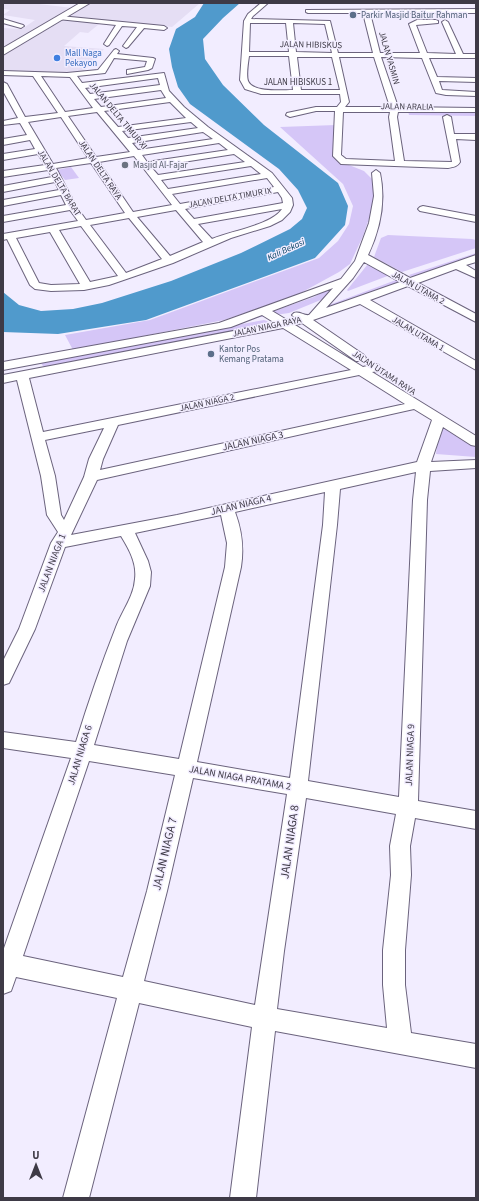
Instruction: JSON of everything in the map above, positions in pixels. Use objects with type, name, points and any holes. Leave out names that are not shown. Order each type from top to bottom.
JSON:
[{"type":"main road","points":[[3,52],[86,3]]},
{"type":"street","points":[[265,3],[250,15],[247,21],[328,22],[345,102],[338,113],[337,156],[344,162],[376,173],[400,163]]},
{"type":"street","points":[[351,3],[352,11]]},
{"type":"street","points":[[377,3],[379,11]]},
{"type":"street","points":[[304,10],[476,11],[472,3]]},
{"type":"street","points":[[256,10],[264,10]]},
{"type":"street","name":"JALAN YASMIN","points":[[366,11],[394,113],[400,163]]},
{"type":"street","points":[[60,18],[164,28]]},
{"type":"street","points":[[3,21],[20,26]]},
{"type":"street","name":"JALAN HIBISKUS 1","points":[[247,21],[244,80],[248,87],[261,92],[344,92]]},
{"type":"street","points":[[289,21],[297,92]]},
{"type":"street","points":[[445,22],[460,56]]},
{"type":"street","points":[[453,22],[412,23],[439,91],[446,93],[476,94]]},
{"type":"street","points":[[107,44],[120,24]]},
{"type":"street","points":[[126,46],[142,26]]},
{"type":"street","points":[[114,54],[151,59],[148,68],[109,75],[104,74],[106,69],[114,54]]},
{"type":"street","name":"JALAN HIBISKUS","points":[[245,54],[476,56]]},
{"type":"street","points":[[3,73],[72,75],[106,69]]},
{"type":"street","points":[[125,70],[138,70]]},
{"type":"street","name":"JALAN DELTA RAYA","points":[[36,75],[131,215],[169,262]]},
{"type":"street","name":"JALAN DELTA TIMUR XI","points":[[72,75],[98,109],[110,119],[116,130],[146,165],[178,207],[210,243]]},
{"type":"street","points":[[6,236],[35,285],[45,288],[71,288],[87,286],[124,277],[169,262],[210,243],[272,222],[284,213],[288,205],[281,188],[269,175],[193,119],[177,109],[172,99],[165,92],[161,75],[80,86]]},
{"type":"street","points":[[435,79],[476,80]]},
{"type":"street","name":"JALAN DELTA BARAT","points":[[3,84],[13,107],[24,120],[40,151],[58,179],[72,207],[124,277]]},
{"type":"street","points":[[88,97],[163,87]]},
{"type":"street","points":[[3,123],[172,99]]},
{"type":"street","name":"JALAN ARALIA","points":[[290,115],[316,108],[338,113],[394,113],[476,110]]},
{"type":"street","name":"JALAN ARALIA","points":[[394,113],[447,117],[476,117]]},
{"type":"street","points":[[344,162],[454,164],[456,162],[447,117]]},
{"type":"street","points":[[116,130],[193,119]]},
{"type":"street","points":[[126,141],[205,129]]},
{"type":"street","points":[[451,136],[476,137]]},
{"type":"street","points":[[3,142],[32,137]]},
{"type":"street","points":[[3,174],[221,140]]},
{"type":"street","points":[[3,157],[40,151]]},
{"type":"street","points":[[146,165],[235,151]]},
{"type":"street","points":[[156,178],[252,163]]},
{"type":"street","points":[[309,318],[355,269],[370,237],[377,208],[378,179],[376,173]]},
{"type":"street","points":[[166,192],[269,175]]},
{"type":"street","points":[[3,189],[58,179]]},
{"type":"street","name":"JALAN DELTA TIMUR IX","points":[[6,236],[84,224],[281,188]]},
{"type":"street","points":[[3,203],[64,192]]},
{"type":"street","points":[[191,222],[288,205]]},
{"type":"street","points":[[3,219],[72,207]]},
{"type":"street","points":[[423,209],[476,219]]},
{"type":"street","points":[[53,229],[87,286]]},
{"type":"street","points":[[3,366],[223,325],[269,314],[294,312],[476,249]]},
{"type":"street","name":"JALAN UTAMA 2","points":[[361,256],[476,319]]},
{"type":"street","name":"JALAN NIAGA RAYA","points":[[3,378],[285,324],[309,318],[476,258]]},
{"type":"street","points":[[457,265],[476,275]]},
{"type":"street","points":[[269,314],[345,280]]},
{"type":"street","name":"JALAN UTAMA 1","points":[[362,300],[476,366]]},
{"type":"street","name":"JALAN UTAMA RAYA","points":[[294,312],[309,318],[369,369],[476,432]]},
{"type":"street","points":[[269,314],[369,369],[416,405],[476,442]]},
{"type":"street","name":"JALAN NIAGA 2","points":[[38,437],[369,369]]},
{"type":"street","name":"JALAN NIAGA 1","points":[[3,678],[27,629],[63,537],[61,527],[54,515],[48,476],[22,375]]},
{"type":"street","name":"JALAN NIAGA 3","points":[[90,477],[381,414],[416,405]]},
{"type":"street","name":"JALAN NIAGA 9","points":[[400,1042],[394,985],[394,950],[401,875],[400,846],[403,825],[408,807],[417,554],[423,466],[439,418]]},
{"type":"street","points":[[63,537],[113,422]]},
{"type":"street","name":"JALAN NIAGA 4","points":[[63,537],[125,530],[423,466],[476,464]]},
{"type":"street","name":"JALAN NIAGA 8","points":[[243,1198],[273,951],[298,788],[330,519],[332,486]]},
{"type":"street","name":"JALAN NIAGA 7","points":[[76,1198],[187,769],[235,559],[236,541],[234,530],[226,509]]},
{"type":"street","name":"JALAN NIAGA 6","points":[[5,970],[83,751],[94,712],[124,624],[141,588],[143,571],[125,530]]},
{"type":"street","name":"JALAN NIAGA PRATAMA 2","points":[[3,740],[83,751],[476,820]]},
{"type":"street","points":[[5,970],[130,991],[265,1018],[476,1056]]},
{"type":"shaded area","points":[[3,3],[30,3],[73,8],[81,3],[200,3],[172,27],[104,20],[88,33],[80,32],[64,46],[104,49],[83,72],[66,74],[3,71],[3,28],[22,29],[35,20],[3,15],[10,10],[3,9]]},
{"type":"shaded area","points":[[408,111],[476,111],[476,116],[409,115]]},
{"type":"shaded area","points":[[336,125],[339,161],[364,171],[374,181],[372,210],[363,236],[350,264],[339,272],[297,295],[224,320],[73,350],[65,335],[150,320],[319,258],[338,241],[349,224],[353,206],[343,184],[280,127]]},
{"type":"shaded area","points":[[71,167],[79,178],[65,180],[57,170]]},
{"type":"shaded area","points":[[388,235],[472,239],[476,240],[476,248],[402,272],[374,257],[381,238]]},
{"type":"shaded area","points":[[476,253],[476,255],[413,278],[409,275]]},
{"type":"shaded area","points":[[368,264],[390,275],[348,291],[347,290]]},
{"type":"shaded area","points":[[396,280],[401,283],[334,308],[329,305]]},
{"type":"shaded area","points":[[335,285],[328,297],[289,313],[254,318],[314,297]]},
{"type":"shaded area","points":[[264,320],[271,325],[49,367],[43,366],[41,363],[46,360]]},
{"type":"shaded area","points":[[440,421],[476,444],[476,457],[436,454]]},
{"type":"water","name":"Kali Bekasi","points":[[204,3],[240,3],[203,39],[205,59],[223,85],[264,125],[338,183],[348,206],[345,225],[315,258],[146,320],[58,334],[3,332],[3,292],[19,305],[41,311],[73,309],[102,303],[171,281],[241,253],[290,229],[302,219],[307,208],[298,190],[279,169],[190,104],[178,87],[172,67],[169,49],[176,29],[195,17]]},
{"type":"place","name":"Parkir Masjid Baitur Rahman","points":[[353,15]]},
{"type":"place","name":"Mall Naga Pekayon","points":[[57,58]]},
{"type":"place","name":"Masjid Al-Fajar","points":[[125,165]]},
{"type":"place","name":"Kantor Pos Kemang Pratama","points":[[211,354]]}]
